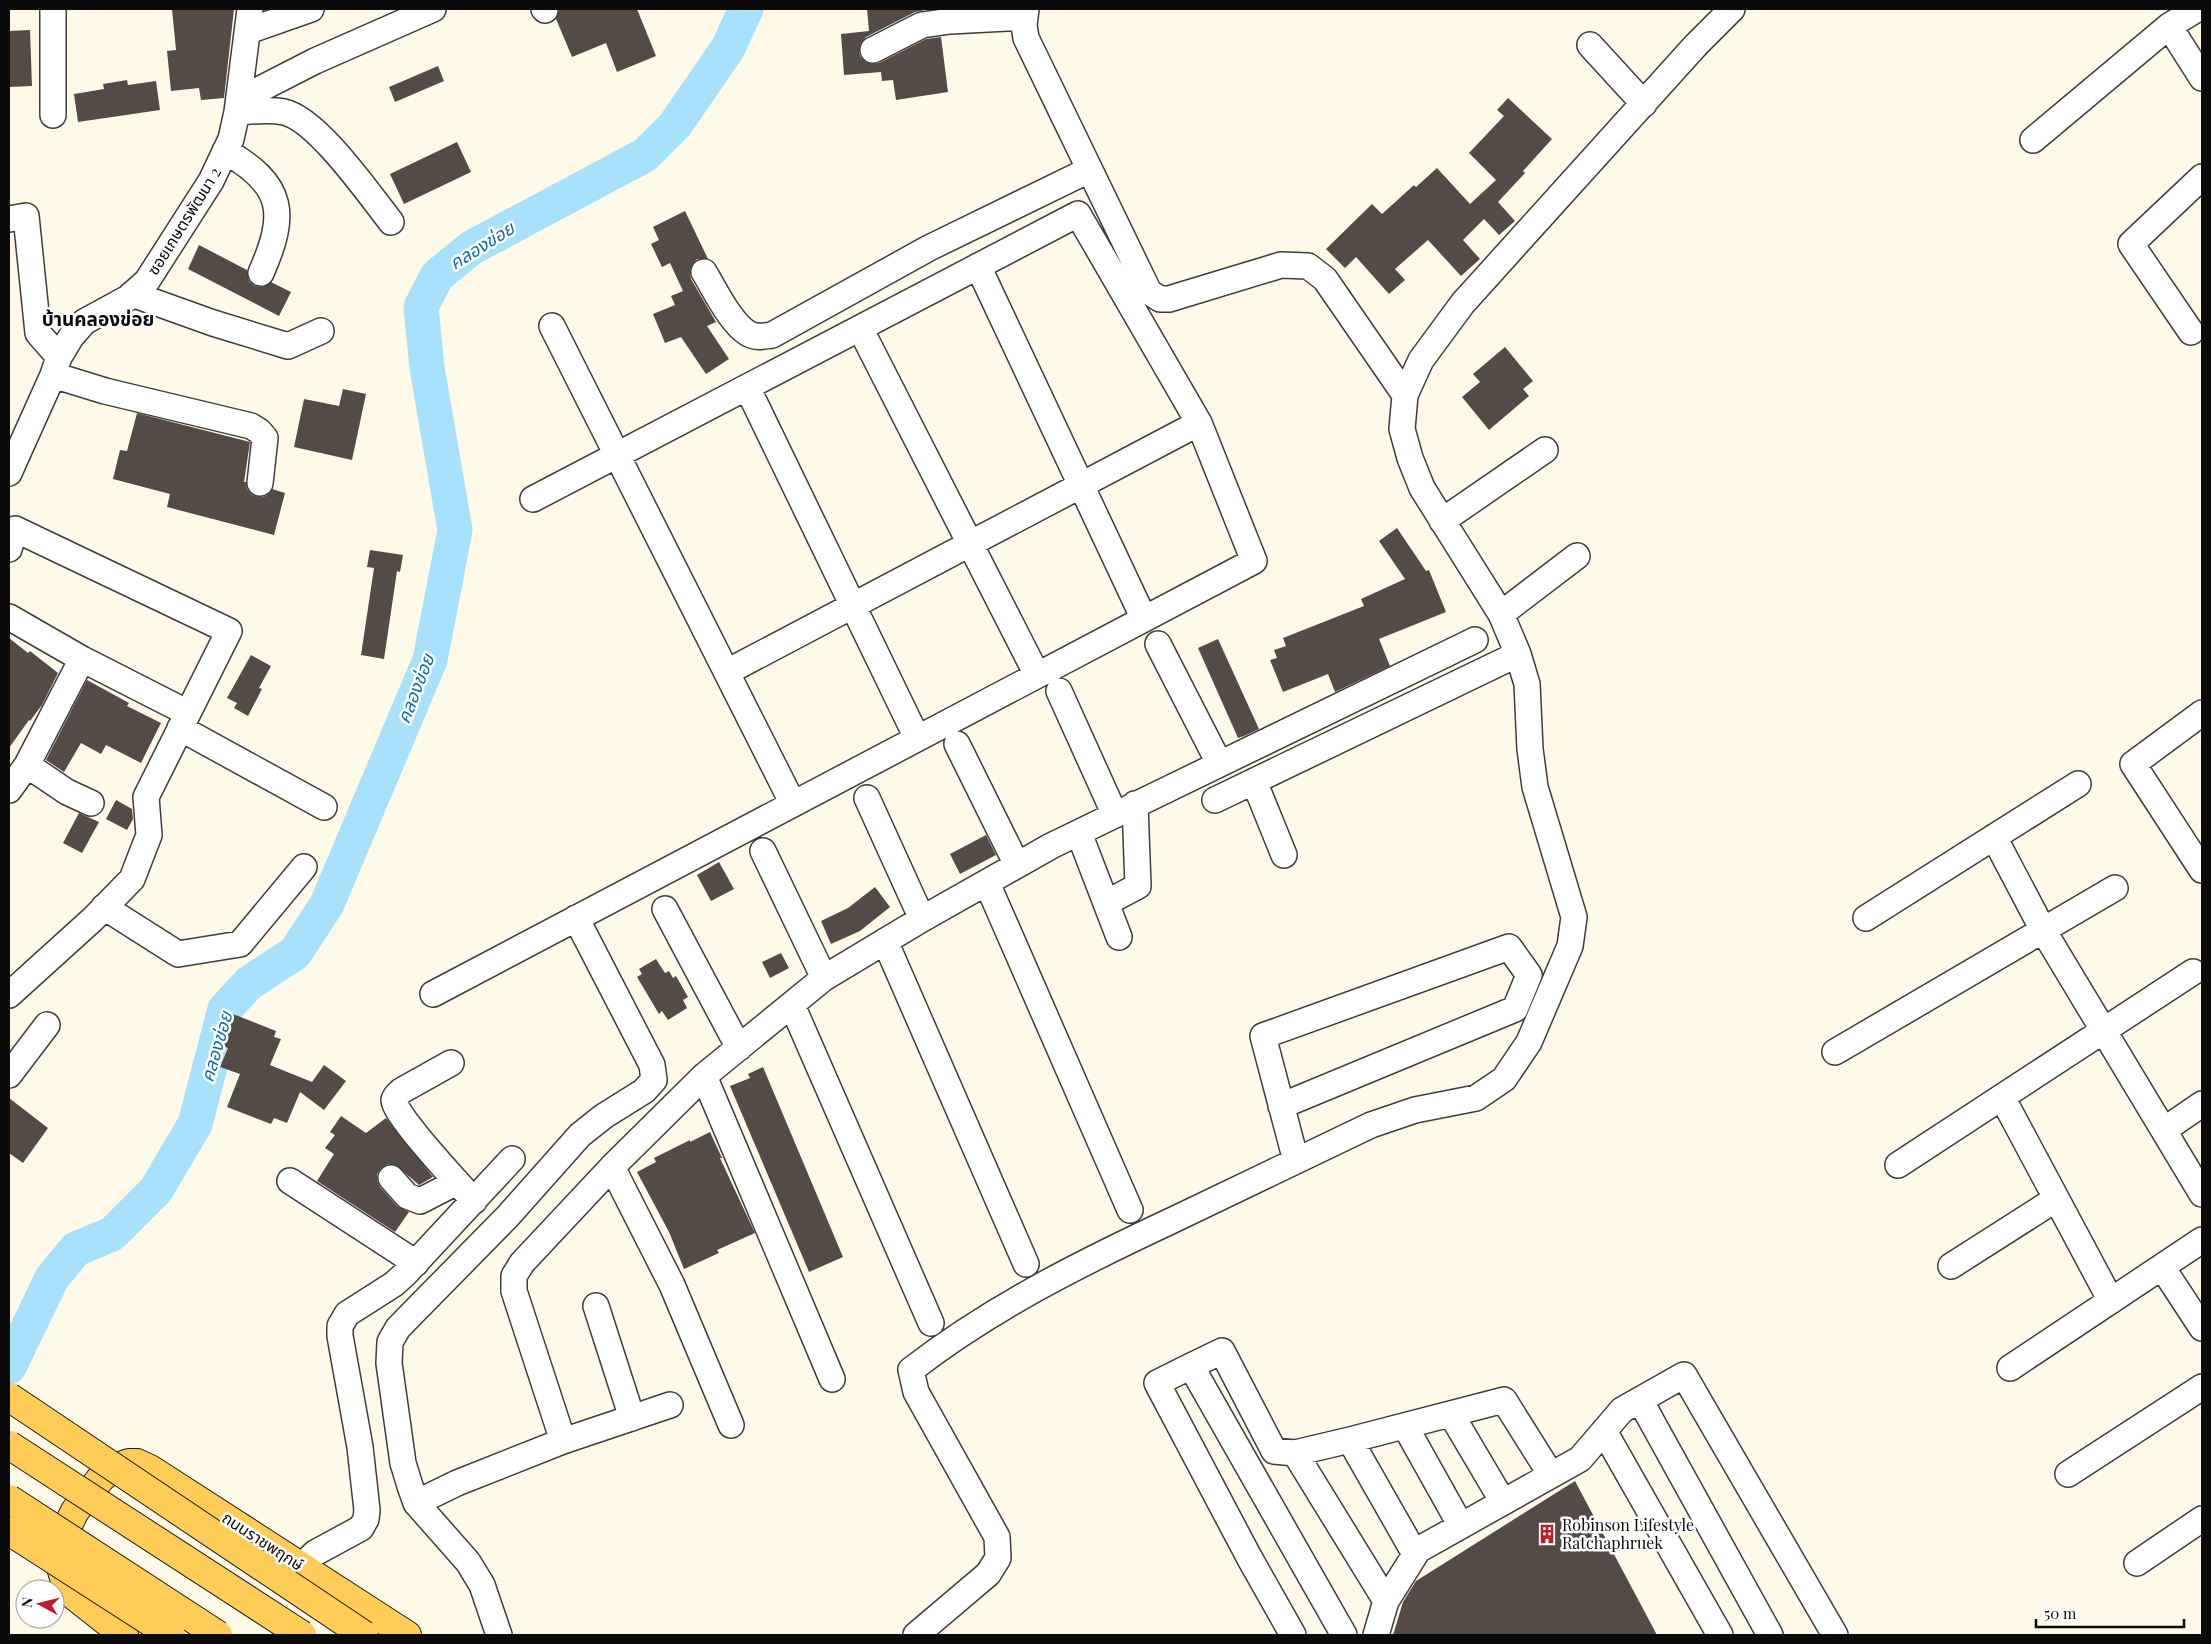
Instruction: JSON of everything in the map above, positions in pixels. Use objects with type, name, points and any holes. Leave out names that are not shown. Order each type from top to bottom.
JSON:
[{"type":"main road","name":"ถนนราชพฤกษ์","points":[[9,1397],[364,1635]]},
{"type":"main road","points":[[9,1445],[302,1635]]},
{"type":"main road","name":"ถนนราชพฤกษ์","points":[[124,1635],[68,1591],[59,1562],[61,1539],[75,1511],[111,1468],[130,1463],[137,1463],[150,1468],[407,1635]]},
{"type":"main road","points":[[9,1499],[218,1635]]},
{"type":"main road","points":[[9,1531],[171,1635]]},
{"type":"street","points":[[53,9],[53,115]]},
{"type":"street","points":[[249,20],[311,9]]},
{"type":"street","points":[[238,106],[315,61],[433,9]]},
{"type":"street","points":[[2033,140],[2169,26],[2197,9]]},
{"type":"street","points":[[873,50],[922,25],[1025,13],[1026,38],[1149,292],[1160,300],[1169,299],[1281,265],[1308,266],[1325,279],[1405,396]]},
{"type":"street","points":[[916,1635],[988,1574],[998,1558],[997,1537],[916,1392],[911,1370],[1011,1302],[1081,1264],[1371,1125],[1415,1110],[1476,1098],[1504,1078],[1529,1042],[1570,946],[1574,917],[1535,787],[1530,750],[1527,684],[1518,654],[1502,614],[1422,488],[1410,458],[1402,429],[1405,396],[1421,360],[1463,303],[1644,104],[1719,14]]},
{"type":"street","name":"ซอยเกษตรพัฒนา 2","points":[[9,473],[56,366],[71,337],[84,322],[132,294],[147,281],[211,181],[231,140],[238,106],[249,20]]},
{"type":"street","points":[[2169,26],[2202,78]]},
{"type":"street","points":[[1590,45],[1644,104]]},
{"type":"street","points":[[238,106],[285,112],[302,120],[319,134],[392,222]]},
{"type":"street","points":[[225,151],[248,164],[262,178],[275,199],[278,222],[273,245],[261,273]]},
{"type":"street","points":[[704,272],[738,326],[750,334],[760,337],[772,334],[929,248],[1089,170]]},
{"type":"street","points":[[2191,332],[2131,244],[2202,177]]},
{"type":"street","points":[[433,994],[1254,561],[1199,423],[1078,214],[533,499]]},
{"type":"street","points":[[9,218],[26,216],[38,333],[56,366],[105,391],[251,426],[259,431],[264,438],[260,483]]},
{"type":"street","points":[[978,266],[1144,619]]},
{"type":"street","points":[[132,294],[213,324],[288,346],[321,331]]},
{"type":"street","points":[[552,326],[793,804]]},
{"type":"street","points":[[860,328],[1037,675]]},
{"type":"street","points":[[747,387],[917,738]]},
{"type":"street","points":[[727,672],[1199,423]]},
{"type":"street","points":[[1442,521],[1545,450]]},
{"type":"street","points":[[9,549],[15,529],[229,631],[146,797],[148,835],[132,879],[9,995]]},
{"type":"street","points":[[1502,614],[1577,556]]},
{"type":"street","points":[[9,617],[184,720],[324,806]]},
{"type":"street","points":[[563,1441],[514,1291],[514,1276],[522,1263],[612,1167],[704,1076],[824,978],[884,941],[1017,865],[1219,763],[1475,640]]},
{"type":"street","points":[[1158,644],[1219,763]]},
{"type":"street","points":[[1215,800],[1518,654]]},
{"type":"street","points":[[9,790],[27,765],[82,660]]},
{"type":"street","points":[[1059,691],[1125,810],[1138,886],[1106,903]]},
{"type":"street","points":[[2202,713],[2133,764],[2202,870]]},
{"type":"street","points":[[958,744],[1017,865]]},
{"type":"street","points":[[27,765],[67,792],[91,803]]},
{"type":"street","points":[[1254,781],[1284,855]]},
{"type":"street","points":[[1866,918],[2078,784]]},
{"type":"street","points":[[867,798],[922,919]]},
{"type":"street","points":[[1079,833],[1119,937]]},
{"type":"street","points":[[1994,837],[2043,930],[2202,1194]]},
{"type":"street","points":[[763,850],[824,978]]},
{"type":"street","points":[[104,907],[178,954],[240,944],[304,867]]},
{"type":"street","points":[[987,883],[1130,1210]]},
{"type":"street","points":[[1835,1052],[2116,888]]},
{"type":"street","points":[[665,909],[739,1048]]},
{"type":"street","points":[[500,1635],[482,1586],[468,1562],[416,1503],[403,1463],[389,1363],[390,1342],[398,1328],[508,1216],[580,1135],[604,1116],[644,1091],[654,1080],[652,1066],[576,918]]},
{"type":"street","points":[[884,941],[1026,1264]]},
{"type":"street","points":[[1281,1106],[1515,1009],[1529,975],[1509,947],[1263,1036],[1281,1106],[1296,1161]]},
{"type":"street","points":[[1898,1165],[2193,972]]},
{"type":"street","points":[[792,1005],[932,1323]]},
{"type":"street","points":[[9,1075],[47,1025]]},
{"type":"street","points":[[451,1063],[401,1091],[394,1100],[395,1106],[412,1129],[474,1201]]},
{"type":"street","points":[[704,1076],[832,1379]]},
{"type":"street","points":[[2002,1096],[2110,1301]]},
{"type":"street","points":[[2164,1130],[2202,1104]]},
{"type":"street","points":[[304,1568],[315,1553],[361,1528],[366,1520],[367,1510],[360,1447],[340,1336],[341,1321],[347,1314],[394,1284],[416,1263],[512,1159]]},
{"type":"street","points":[[612,1167],[672,1285],[731,1425]]},
{"type":"street","points":[[391,1178],[408,1196],[420,1201],[457,1182]]},
{"type":"street","points":[[290,1181],[416,1263]]},
{"type":"street","points":[[1951,1266],[2056,1199]]},
{"type":"street","points":[[2010,1368],[2202,1240]]},
{"type":"street","points":[[2162,1267],[2202,1328]]},
{"type":"street","points":[[596,1306],[632,1418]]},
{"type":"street","points":[[1292,1635],[1157,1383],[1222,1351],[1274,1451],[1295,1453],[1504,1400],[1550,1475]]},
{"type":"street","points":[[1191,1366],[1344,1635]]},
{"type":"street","points":[[1376,1635],[1386,1601],[1418,1550],[1580,1459],[1622,1410],[1684,1375],[1835,1635]]},
{"type":"street","points":[[2068,1474],[2202,1387]]},
{"type":"street","points":[[1640,1400],[1770,1635]]},
{"type":"street","points":[[416,1503],[457,1483],[563,1441],[670,1405]]},
{"type":"street","points":[[1451,1414],[1503,1502]]},
{"type":"street","points":[[1405,1426],[1461,1526]]},
{"type":"street","points":[[1604,1431],[1720,1635]]},
{"type":"street","points":[[1350,1440],[1415,1554]]},
{"type":"street","points":[[1295,1453],[1386,1601]]},
{"type":"street","points":[[2137,1563],[2202,1519]]},
{"type":"building","points":[[172,9],[234,9],[224,98],[201,100],[199,88],[171,91],[167,51],[176,50]]},
{"type":"building","points":[[559,9],[637,9],[656,56],[617,72],[606,43],[572,57],[556,19]]},
{"type":"building","points":[[867,9],[930,9],[915,12],[866,37],[861,43],[860,56],[866,62],[879,63],[926,39],[941,37],[948,92],[896,100],[893,80],[882,81],[881,72],[844,75],[841,34],[869,31]]},
{"type":"building","points":[[30,30],[32,86],[9,87],[9,31]]},
{"type":"building","points":[[438,66],[444,81],[395,102],[389,87]]},
{"type":"building","points":[[127,80],[128,85],[156,81],[160,110],[78,122],[74,94],[104,89],[103,84]]},
{"type":"building","points":[[1508,98],[1552,139],[1523,171],[1525,173],[1498,202],[1515,221],[1499,235],[1484,219],[1463,240],[1480,259],[1461,276],[1428,240],[1395,269],[1405,280],[1389,294],[1356,257],[1345,268],[1326,249],[1372,204],[1382,214],[1414,185],[1416,187],[1437,168],[1470,204],[1496,180],[1469,153],[1504,116],[1497,110]]},
{"type":"building","points":[[457,142],[471,172],[404,204],[390,174]]},
{"type":"building","points":[[685,211],[708,259],[697,259],[692,265],[691,279],[716,322],[707,326],[729,359],[706,374],[681,337],[665,343],[653,314],[675,305],[671,296],[683,291],[670,263],[662,267],[651,244],[659,240],[653,227]]},
{"type":"building","points":[[199,245],[247,270],[249,281],[255,286],[263,287],[271,282],[291,292],[279,316],[188,269]]},
{"type":"building","points":[[1505,347],[1533,381],[1523,389],[1529,396],[1489,430],[1462,397],[1480,382],[1473,374]]},
{"type":"building","points":[[343,389],[366,394],[352,460],[294,447],[304,399],[339,406]]},
{"type":"building","points":[[137,413],[250,442],[244,482],[246,482],[247,489],[252,495],[259,497],[266,496],[272,489],[285,493],[274,535],[167,507],[170,494],[113,479],[120,450],[127,451]]},
{"type":"building","points":[[1397,528],[1426,571],[1429,570],[1446,612],[1379,639],[1390,666],[1335,692],[1328,674],[1283,692],[1270,660],[1277,658],[1274,650],[1286,646],[1283,638],[1364,606],[1361,599],[1405,579],[1379,541]]},
{"type":"building","points":[[370,550],[403,555],[400,572],[397,571],[384,659],[361,655],[374,568],[367,567]]},
{"type":"building","points":[[9,638],[28,653],[30,651],[58,673],[42,705],[9,748]]},
{"type":"building","points":[[1218,639],[1259,729],[1238,738],[1198,648]]},
{"type":"building","points":[[251,655],[271,666],[259,688],[262,689],[248,716],[234,708],[237,703],[227,698]]},
{"type":"building","points":[[87,680],[129,703],[127,706],[161,723],[141,763],[106,745],[101,754],[81,743],[64,772],[46,760]]},
{"type":"building","points":[[116,800],[132,809],[133,819],[127,830],[106,819]]},
{"type":"building","points":[[79,813],[99,822],[82,853],[63,843]]},
{"type":"building","points":[[986,835],[996,855],[960,874],[950,854]]},
{"type":"building","points":[[719,862],[734,889],[711,901],[697,875]]},
{"type":"building","points":[[875,887],[890,907],[860,931],[831,944],[821,921],[848,908]]},
{"type":"building","points":[[781,953],[789,968],[770,978],[762,962]]},
{"type":"building","points":[[656,959],[665,973],[669,971],[673,978],[676,976],[688,997],[683,1000],[687,1008],[668,1020],[662,1011],[659,1014],[637,977],[642,974],[639,969]]},
{"type":"building","points":[[233,1014],[276,1031],[274,1037],[281,1039],[270,1065],[312,1082],[324,1065],[346,1081],[324,1110],[300,1092],[287,1123],[274,1118],[271,1124],[227,1107],[240,1074],[220,1067],[228,1048],[221,1045]]},
{"type":"building","points":[[763,1067],[843,1257],[809,1272],[730,1086],[750,1078],[748,1074]]},
{"type":"building","points":[[9,1098],[48,1128],[23,1163],[9,1153]]},
{"type":"building","points":[[341,1116],[366,1133],[386,1118],[433,1177],[419,1185],[396,1165],[388,1164],[381,1168],[377,1174],[377,1181],[380,1187],[397,1206],[409,1212],[395,1232],[317,1181],[334,1154],[325,1148],[335,1135],[330,1132]]},
{"type":"building","points":[[710,1132],[755,1233],[717,1250],[719,1253],[684,1269],[669,1232],[637,1172],[656,1162],[654,1158]]},
{"type":"building","name":"Robinson Lifestyle Ratchaphruek","points":[[1575,1481],[1657,1635],[1393,1635],[1403,1602],[1416,1581]]},
{"type":"waterway","name":"คลองข่อย","points":[[9,1367],[52,1278],[76,1249],[112,1234],[156,1190],[195,1124],[225,1009],[249,983],[295,953],[327,904],[430,660],[455,530],[427,368],[421,307],[437,276],[471,248],[645,155],[675,125],[728,48],[746,9]]},
{"type":"place","name":"Robinson Lifestyle Ratchaphruek","points":[[1547,1534]]},
{"type":"district","name":"บ้านคลองข่อย","points":[[98,319]]}]
